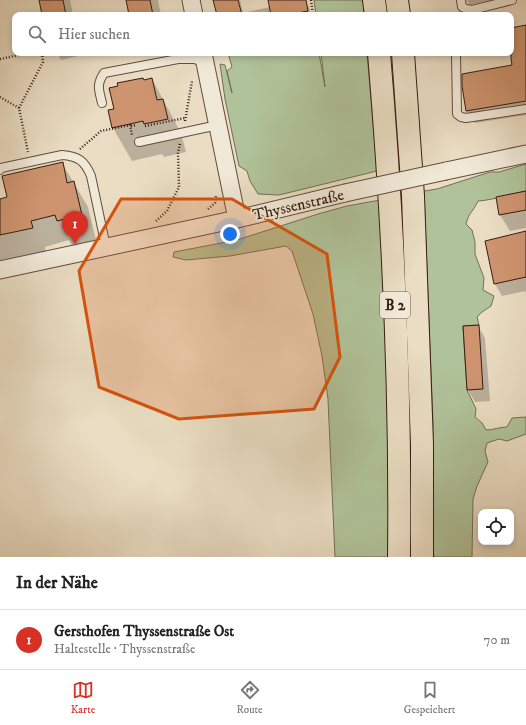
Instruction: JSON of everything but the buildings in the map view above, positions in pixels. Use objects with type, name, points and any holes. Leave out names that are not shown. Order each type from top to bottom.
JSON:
[{"type":"highway","points":[[374,0],[376,12]]},
{"type":"highway","points":[[397,0],[399,12]]},
{"type":"highway","name":"B 2","points":[[379,56],[385,122],[394,272],[399,449],[399,557]]},
{"type":"highway","name":"B 2","points":[[403,56],[414,220],[422,444],[422,557]]},
{"type":"street","points":[[191,0],[193,12]]},
{"type":"street","points":[[200,58],[218,125],[237,219]]},
{"type":"street","name":"Thyssenstraße","points":[[0,270],[237,219],[345,193],[526,154]]},
{"type":"lane","points":[[461,0],[462,7],[466,12],[512,0]]},
{"type":"lane","points":[[456,56],[457,114],[466,118],[526,109]]},
{"type":"lane","points":[[102,103],[98,87],[99,80],[104,73],[178,59],[200,58]]},
{"type":"lane","points":[[139,142],[218,125]]},
{"type":"lane","points":[[0,170],[1,168],[62,155],[72,156],[81,160],[87,166],[91,176],[106,247]]},
{"type":"path","points":[[311,0],[313,12]]},
{"type":"path","points":[[0,58],[12,56]]},
{"type":"path","points":[[30,162],[19,108],[43,62],[42,56]]},
{"type":"path","points":[[153,223],[167,212],[179,187],[178,153],[200,58]]},
{"type":"path","points":[[0,97],[19,108]]},
{"type":"path","points":[[145,126],[185,118]]},
{"type":"path","points":[[72,156],[101,131],[136,125]]},
{"type":"path","points":[[131,126],[132,135]]},
{"type":"path","points":[[204,212],[215,203],[217,192]]},
{"type":"highlighted area","points":[[121,199],[232,199],[327,254],[340,357],[314,409],[179,419],[99,387],[79,271]]},
{"type":"green space","points":[[314,0],[363,0],[364,12],[316,12]]},
{"type":"green space","points":[[229,56],[320,56],[325,87],[321,56],[367,56],[377,171],[279,195],[258,194],[250,181],[247,171],[239,166],[225,99],[220,64],[225,65],[232,93],[227,71],[232,67]]},
{"type":"green space","points":[[526,164],[526,191],[478,201],[467,220],[466,224],[472,230],[475,242],[475,254],[484,278],[483,290],[494,296],[491,306],[477,317],[479,325],[463,326],[467,390],[476,409],[475,417],[482,423],[486,430],[492,430],[507,427],[512,418],[526,417],[526,434],[507,441],[499,439],[487,443],[485,451],[488,462],[473,499],[472,557],[434,557],[432,538],[433,423],[424,191],[437,189],[490,172],[499,172]]},
{"type":"green space","points":[[380,200],[388,366],[389,557],[335,557],[328,399],[322,356],[313,314],[292,251],[286,246],[230,256],[186,260],[173,257],[174,252],[237,240],[318,214],[347,206]]},
{"type":"place","name":"Gersthofen Thyssenstraße Ost","points":[[75,244]]}]
